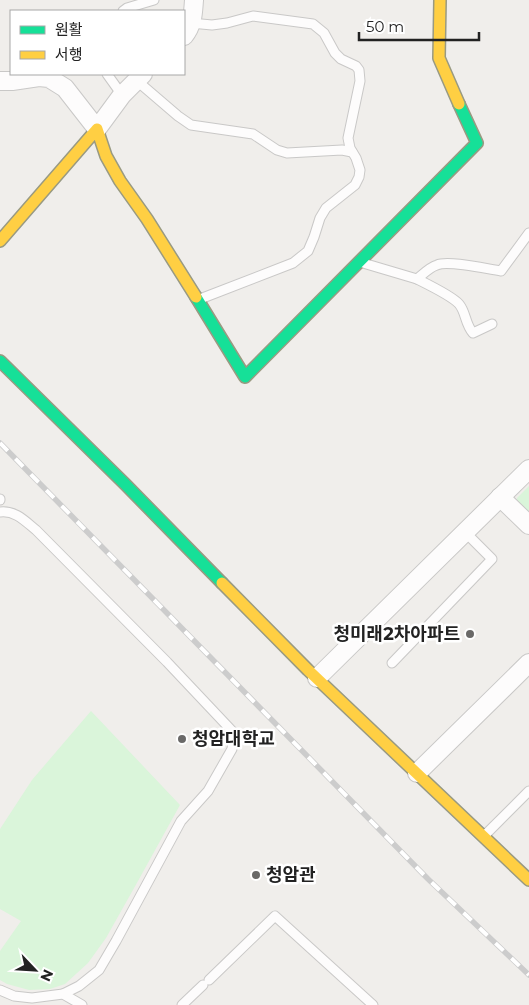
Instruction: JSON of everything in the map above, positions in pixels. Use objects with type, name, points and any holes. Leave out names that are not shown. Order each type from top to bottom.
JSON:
[{"type":"street","points":[[188,30],[193,18],[194,0]]},
{"type":"street","points":[[0,81],[39,77],[49,78],[65,88],[97,129],[106,156],[120,181],[147,219],[245,377],[477,143],[439,58],[440,0]]},
{"type":"street","points":[[0,242],[97,129],[122,95],[140,77]]},
{"type":"street","points":[[0,361],[317,678],[529,880]]},
{"type":"street","points":[[317,678],[529,469]]},
{"type":"street","points":[[500,497],[529,525]]},
{"type":"street","points":[[417,773],[529,663]]},
{"type":"lane","points":[[125,10],[154,0]]},
{"type":"lane","points":[[188,30],[252,16],[313,24],[324,33],[341,60],[356,66],[359,70],[360,80],[348,138],[350,148],[360,170],[359,177],[355,185],[326,208],[320,218],[308,251],[293,263],[197,300]]},
{"type":"lane","points":[[107,75],[122,95]]},
{"type":"lane","points":[[140,77],[178,116],[191,125],[253,134],[276,150],[287,153],[342,150],[352,152]]},
{"type":"lane","points":[[417,279],[434,265],[442,263],[501,271],[529,233]]},
{"type":"lane","points":[[360,262],[417,279],[450,298],[459,304],[465,315],[468,327],[473,333],[492,324]]},
{"type":"lane","points":[[0,512],[6,511],[15,514],[36,530],[167,662],[234,733],[232,749],[208,791],[181,821],[116,942],[98,970],[79,986],[63,994],[32,998],[14,996],[0,990]]},
{"type":"lane","points":[[392,663],[492,559],[465,532]]},
{"type":"lane","points":[[484,837],[529,791]]},
{"type":"lane","points":[[182,1005],[275,916],[373,1005]]},
{"type":"lane","points":[[63,994],[82,1005]]},
{"type":"green space","points":[[529,486],[529,525],[516,513],[517,498]]},
{"type":"green space","points":[[91,711],[180,805],[106,938],[88,963],[65,984],[50,989],[29,990],[0,980],[0,951],[21,921],[0,909],[0,829],[32,780]]},
{"type":"railway","points":[[0,443],[428,879],[529,975]]},
{"type":"traffic: fast","points":[[196,297],[245,377],[477,143],[459,104]]},
{"type":"traffic: fast","points":[[0,361],[222,583]]},
{"type":"traffic: slow","points":[[440,0],[439,58],[459,104]]},
{"type":"traffic: slow","points":[[0,241],[97,129],[106,156],[120,181],[147,219],[196,297]]},
{"type":"traffic: slow","points":[[222,583],[308,670],[529,880]]},
{"type":"place","name":"청미래2차아파트","points":[[470,634]]},
{"type":"place","name":"청암대학교","points":[[182,739]]},
{"type":"place","name":"청암관","points":[[256,875]]}]
